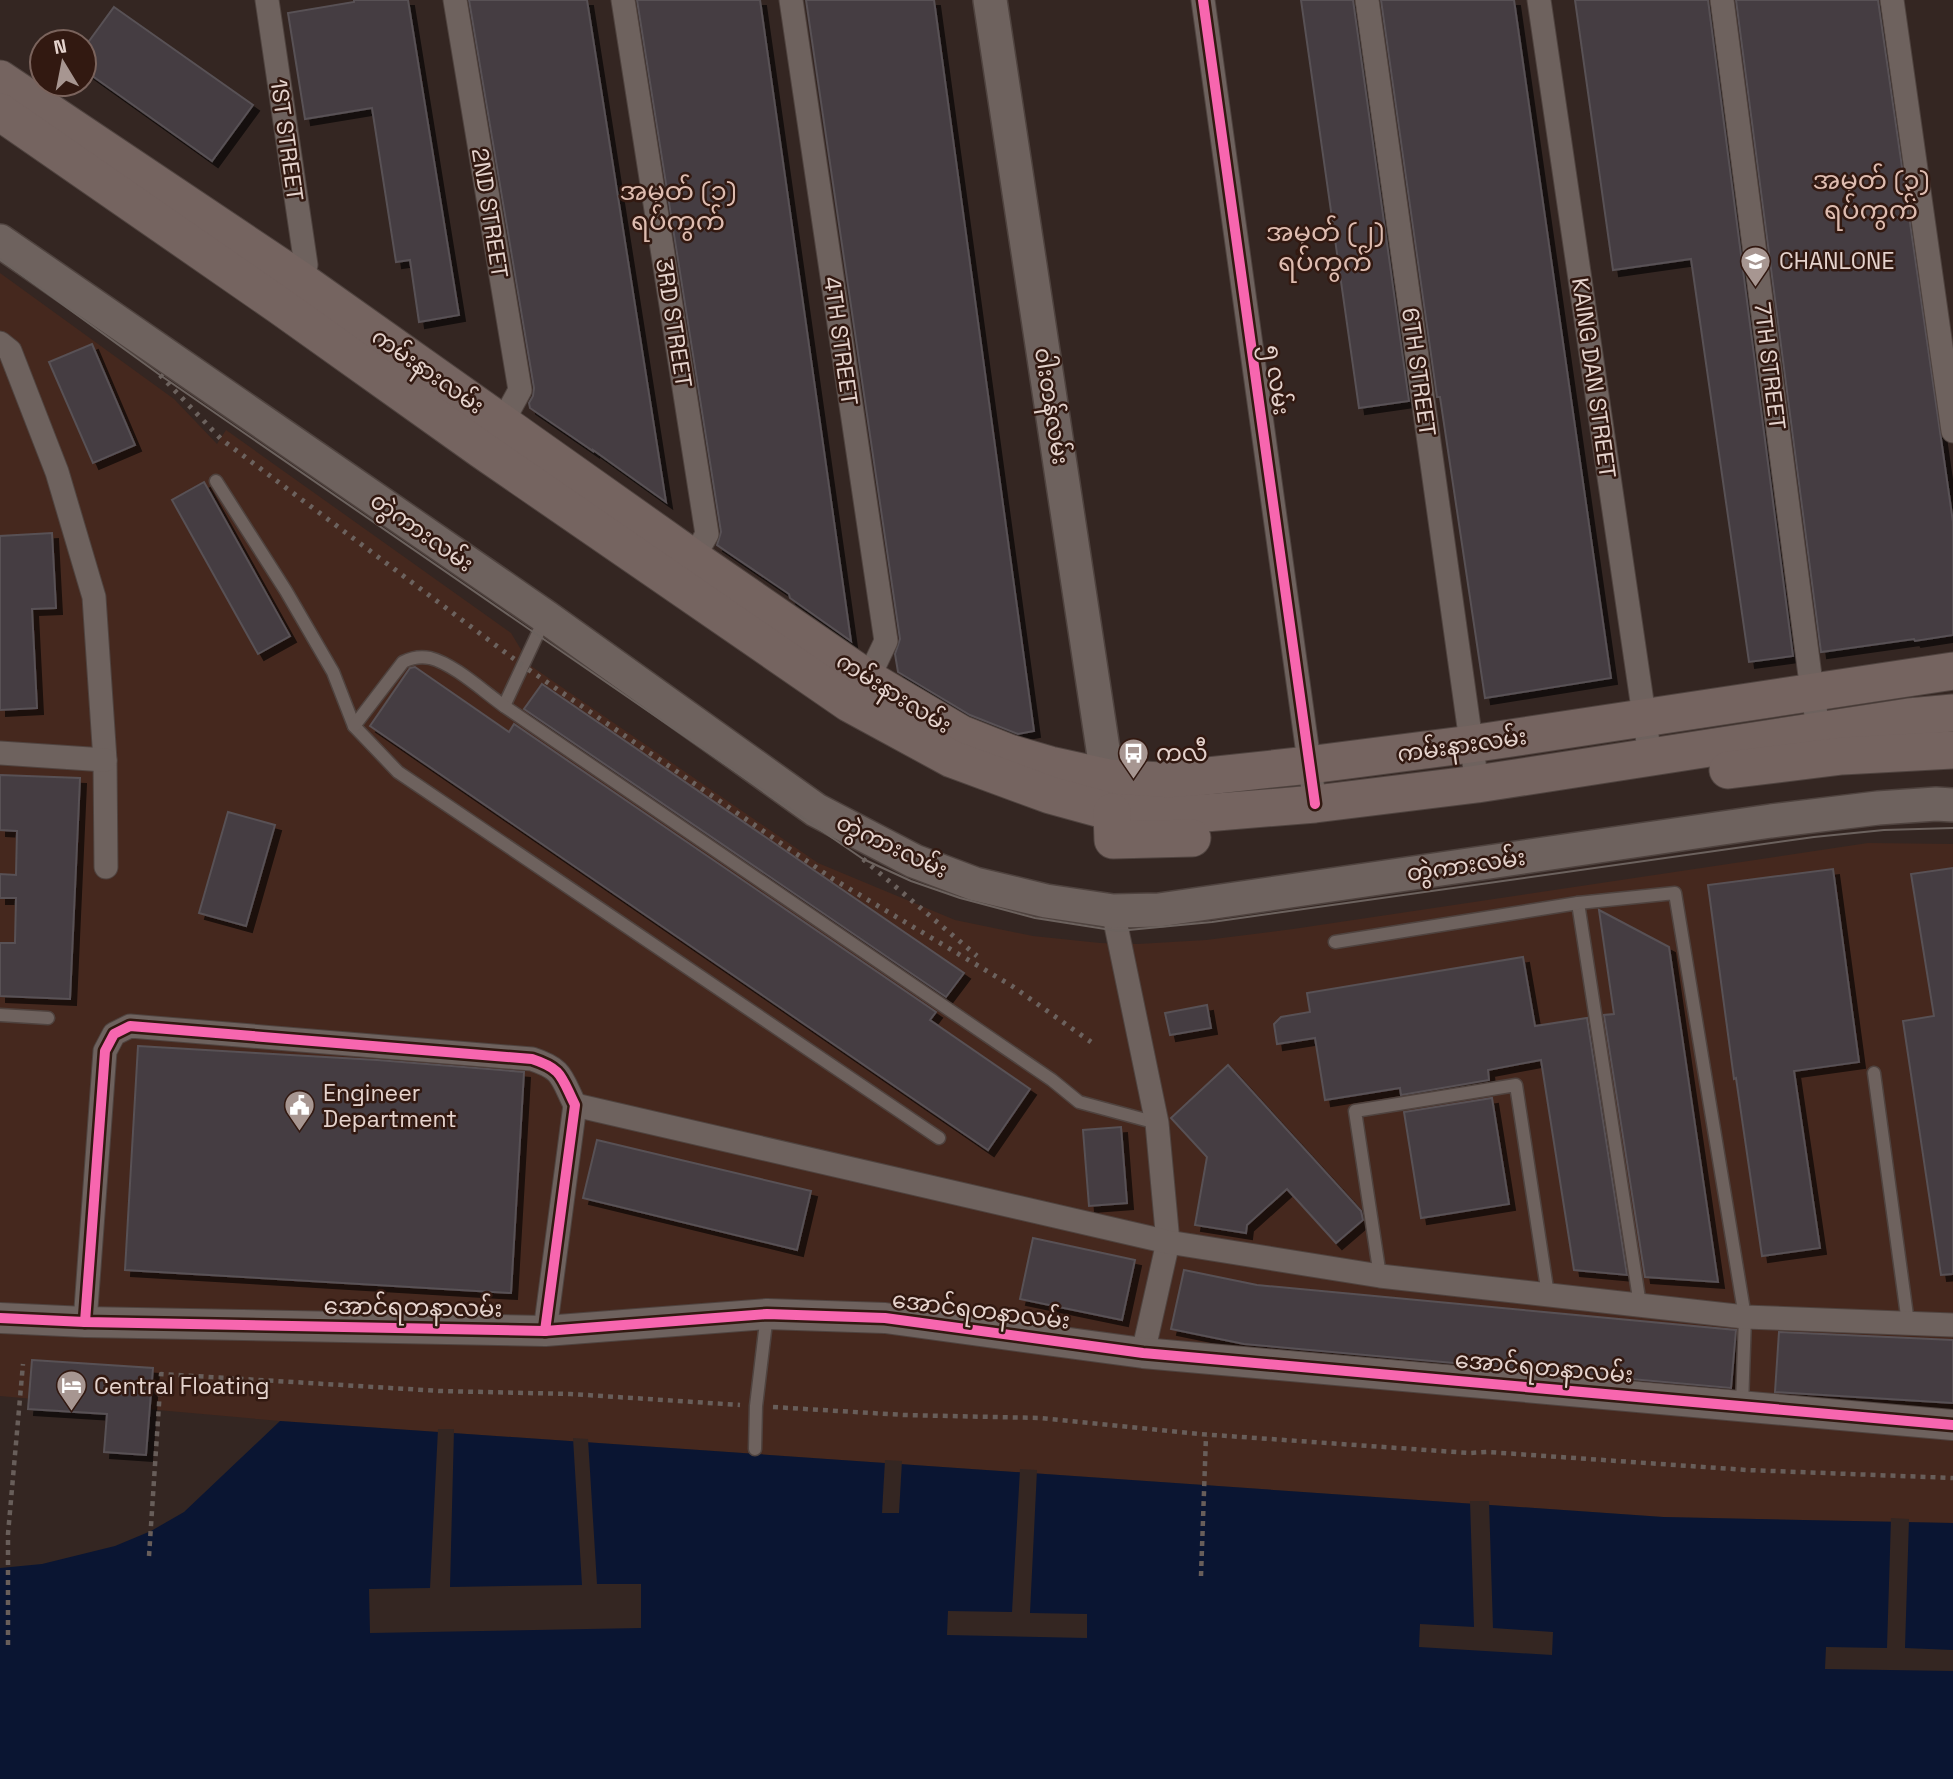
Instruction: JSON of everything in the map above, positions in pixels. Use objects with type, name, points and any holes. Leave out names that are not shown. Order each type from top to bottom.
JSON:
[{"type":"main road","name":"ဝါးတန်လမ်း","points":[[990,0],[1111,810]]},
{"type":"main road","name":"ကမ်းနားလမ်း","points":[[0,79],[290,293],[952,759],[1049,795],[1111,810],[1169,816],[1315,804],[1477,784],[1953,713]]},
{"type":"main road","name":"ကမ်းနားလမ်း","points":[[0,111],[290,293]]},
{"type":"main road","name":"တွဲကားလမ်း","points":[[0,241],[546,617],[816,810],[914,861],[987,887],[1046,901],[1113,911],[1159,910],[1771,821],[1878,808],[1953,805]]},
{"type":"main road","name":"ကမ်းနားလမ်း","points":[[1111,810],[1161,781],[1471,744],[1953,671]]},
{"type":"main road","points":[[1111,810],[1213,838],[1334,818],[1828,758],[1953,750]]},
{"type":"street","name":"1ST STREET","points":[[267,0],[306,265],[290,293]]},
{"type":"street","name":"2ND STREET","points":[[455,0],[520,390],[492,436]]},
{"type":"street","name":"3RD STREET","points":[[623,0],[707,534],[685,572]]},
{"type":"street","name":"4TH STREET","points":[[791,0],[886,641],[859,691]]},
{"type":"street","name":"၅ လမ်း","points":[[1203,0],[1315,804]]},
{"type":"street","name":"6TH STREET","points":[[1367,0],[1477,784]]},
{"type":"street","name":"KAING DAN STREET","points":[[1539,0],[1650,757]]},
{"type":"street","name":"7TH STREET","points":[[1722,0],[1819,732]]},
{"type":"street","points":[[1892,0],[1953,431]]},
{"type":"street","points":[[0,343],[10,351],[57,472],[94,597],[105,760],[106,867]]},
{"type":"street","points":[[0,753],[105,760]]},
{"type":"street","points":[[1113,911],[1157,1122],[1168,1242],[1143,1353]]},
{"type":"street","points":[[85,1322],[105,1051],[114,1034],[130,1026],[532,1059],[549,1064],[559,1073],[575,1105],[545,1331]]},
{"type":"street","points":[[575,1105],[1168,1242],[1380,1276],[1745,1317],[1953,1325]]},
{"type":"street","name":"အောင်ရတနာလမ်း","points":[[0,1318],[545,1331],[767,1314],[885,1318],[1143,1353],[1953,1425]]},
{"type":"lane","points":[[216,481],[286,591],[332,672],[354,726],[398,772],[939,1138]]},
{"type":"lane","points":[[503,706],[546,617]]},
{"type":"lane","points":[[354,726],[403,662],[414,657],[428,657],[449,667],[1052,1080],[1079,1102],[1157,1122]]},
{"type":"lane","points":[[1335,942],[1578,903],[1675,893],[1745,1317],[1742,1406]]},
{"type":"lane","points":[[1578,903],[1640,1305]]},
{"type":"lane","points":[[0,1015],[48,1018]]},
{"type":"lane","points":[[1874,1073],[1908,1323]]},
{"type":"lane","points":[[1380,1276],[1355,1111],[1516,1086],[1548,1295]]},
{"type":"lane","points":[[755,1449],[756,1406],[767,1314]]},
{"type":"path","points":[[8,1645],[8,1534],[23,1364]]},
{"type":"path","points":[[149,1556],[161,1374],[440,1391],[578,1394],[887,1414],[1040,1418],[1199,1434],[1469,1453],[1488,1452],[1748,1470],[1953,1478]]},
{"type":"path","points":[[1201,1576],[1206,1436]]},
{"type":"shaded area","points":[[0,273],[174,399],[217,444],[226,430],[511,633],[531,666],[818,863],[955,920],[1033,936],[1100,943],[1206,940],[1868,843],[1953,844],[1953,1523],[1663,1517],[280,1421],[0,1396]]},
{"type":"water","points":[[280,1421],[1663,1517],[1953,1523],[1953,1779],[0,1779],[0,1568],[42,1564],[115,1546],[151,1531],[184,1512]]},
{"type":"pier","points":[[438,1429],[454,1429],[450,1587],[582,1585],[573,1438],[588,1439],[597,1584],[641,1584],[641,1628],[370,1633],[369,1589],[430,1588]]},
{"type":"pier","points":[[885,1460],[902,1461],[899,1513],[882,1513]]},
{"type":"pier","points":[[1020,1469],[1037,1470],[1030,1613],[1087,1614],[1087,1638],[947,1635],[948,1611],[1012,1612]]},
{"type":"pier","points":[[1470,1501],[1489,1501],[1493,1628],[1553,1632],[1552,1655],[1419,1647],[1420,1624],[1474,1627]]},
{"type":"pier","points":[[1891,1518],[1909,1519],[1905,1648],[1953,1650],[1953,1671],[1825,1669],[1826,1647],[1887,1648]]},
{"type":"building","points":[[354,0],[408,0],[459,315],[419,322],[410,260],[396,262],[372,108],[305,119],[288,13]]},
{"type":"building","points":[[469,0],[587,0],[666,502],[530,408],[534,388]]},
{"type":"building","points":[[637,0],[760,0],[851,641],[717,545],[721,532]]},
{"type":"building","points":[[806,0],[934,0],[1034,731],[1018,734],[970,715],[898,672],[895,654],[900,639]]},
{"type":"building","points":[[1301,0],[1353,0],[1409,401],[1359,408]]},
{"type":"building","points":[[1381,0],[1514,0],[1611,678],[1485,698],[1440,397],[1437,397]]},
{"type":"building","points":[[1575,0],[1708,0],[1793,656],[1749,662],[1691,259],[1613,270]]},
{"type":"building","points":[[1736,0],[1878,0],[1953,522],[1953,635],[1821,652]]},
{"type":"building","points":[[114,7],[253,105],[212,161],[98,80],[98,29]]},
{"type":"building","points":[[92,344],[135,445],[93,463],[49,362]]},
{"type":"building","points":[[204,482],[290,636],[258,654],[172,500]]},
{"type":"building","points":[[52,533],[56,608],[32,609],[37,708],[0,710],[0,536]]},
{"type":"building","points":[[415,667],[509,732],[514,724],[936,1012],[930,1020],[1030,1089],[988,1150],[370,726],[410,668]]},
{"type":"building","points":[[542,684],[964,973],[946,997],[524,709]]},
{"type":"building","points":[[0,775],[80,778],[70,999],[0,996],[0,943],[15,943],[16,898],[0,898],[0,874],[16,875],[17,831],[0,830]]},
{"type":"building","points":[[228,812],[275,825],[246,926],[199,913]]},
{"type":"building","points":[[1953,868],[1953,1274],[1941,1275],[1903,1021],[1934,1016],[1911,874]]},
{"type":"building","points":[[1833,869],[1859,1062],[1794,1071],[1820,1248],[1762,1256],[1736,1078],[1734,1079],[1708,885]]},
{"type":"building","points":[[1599,910],[1669,947],[1718,1282],[1645,1277],[1604,1015],[1614,1014]]},
{"type":"building","points":[[1523,957],[1535,1026],[1587,1018],[1627,1275],[1574,1270],[1541,1060],[1488,1070],[1489,1080],[1401,1095],[1400,1088],[1325,1100],[1315,1038],[1277,1044],[1274,1024],[1281,1017],[1310,1012],[1307,993]]},
{"type":"building","points":[[1207,1005],[1211,1028],[1170,1035],[1165,1013]]},
{"type":"building","points":[[138,1046],[524,1072],[511,1293],[125,1270]]},
{"type":"building","points":[[1228,1065],[1361,1211],[1363,1220],[1336,1243],[1287,1189],[1247,1225],[1246,1233],[1195,1225],[1207,1157],[1171,1118]]},
{"type":"building","points":[[1492,1098],[1509,1204],[1421,1218],[1404,1112]]},
{"type":"building","points":[[1121,1127],[1127,1203],[1089,1206],[1083,1130]]},
{"type":"building","points":[[597,1140],[811,1191],[797,1250],[583,1198]]},
{"type":"building","points":[[1033,1238],[1135,1260],[1122,1320],[1020,1299]]},
{"type":"building","points":[[1184,1270],[1257,1285],[1736,1330],[1731,1388],[1244,1344],[1171,1329]]},
{"type":"building","points":[[1779,1332],[1953,1340],[1953,1403],[1775,1392]]},
{"type":"building","points":[[32,1360],[153,1368],[146,1455],[104,1452],[107,1414],[28,1409]]},
{"type":"tram line","points":[[0,259],[160,375],[863,859],[911,881],[960,898],[1035,918],[1118,931],[1212,922],[1814,837],[1884,830],[1953,828]]},
{"type":"railway","points":[[160,375],[221,439],[522,665],[833,879],[1012,986],[1091,1042]]},
{"type":"railway","points":[[863,859],[977,956]]},
{"type":"cycle path","points":[[1203,0],[1315,804]]},
{"type":"cycle path","points":[[85,1322],[105,1051],[114,1034],[130,1026],[532,1059],[550,1066],[560,1075],[575,1105],[545,1331]]},
{"type":"cycle path","points":[[0,1318],[545,1331],[767,1314],[885,1318],[1143,1353],[1953,1425]]},
{"type":"place","name":"CHANLONE","points":[[1756,288]]},
{"type":"place","name":"ကလီ","points":[[1133,780]]},
{"type":"place","name":"Engineer Department","points":[[300,1133]]},
{"type":"place","name":"Central Floating","points":[[71,1413]]},
{"type":"district","name":"အမှတ် (၃) ရပ်ကွက်","points":[[1871,195]]},
{"type":"district","name":"အမှတ် (၁) ရပ်ကွက်","points":[[678,206]]},
{"type":"district","name":"အမှတ် (၂) ရပ်ကွက်","points":[[1325,247]]}]
